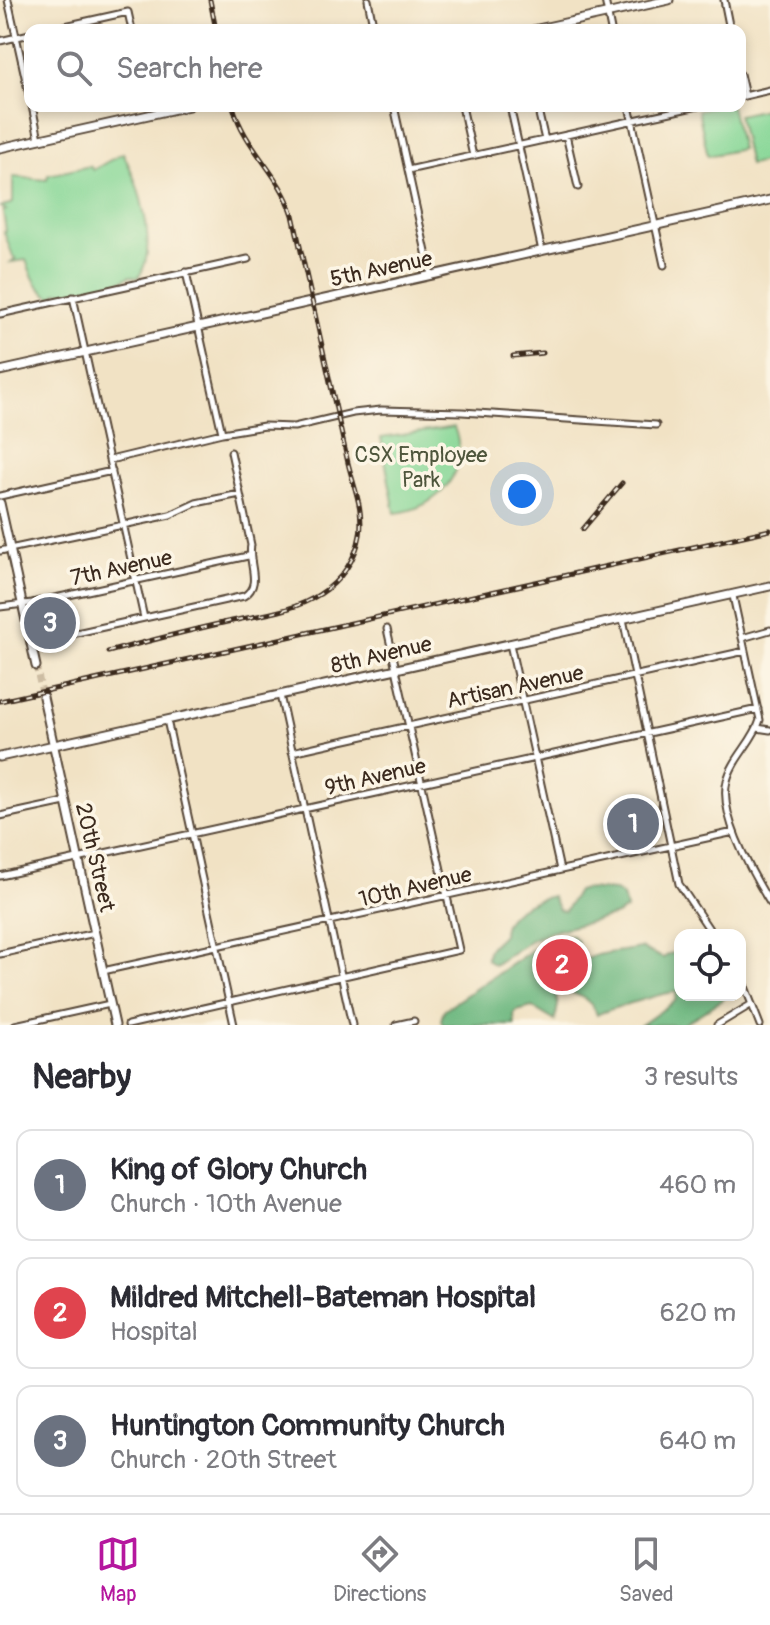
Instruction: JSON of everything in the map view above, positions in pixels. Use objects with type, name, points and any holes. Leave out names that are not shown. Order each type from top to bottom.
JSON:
[{"type":"main road","points":[[559,24],[669,0]]},
{"type":"main road","points":[[0,148],[142,112]]},
{"type":"main road","name":"5th Avenue","points":[[0,371],[770,200]]},
{"type":"main road","points":[[0,503],[36,666]]},
{"type":"main road","name":"8th Avenue","points":[[0,757],[770,586]]},
{"type":"main road","name":"20th Street","points":[[43,697],[115,1025]]},
{"type":"street","points":[[8,0],[24,71]]},
{"type":"street","points":[[368,0],[373,24]]},
{"type":"street","points":[[605,0],[610,24]]},
{"type":"street","points":[[724,0],[729,24]]},
{"type":"street","points":[[74,24],[128,12],[131,24]]},
{"type":"street","points":[[0,41],[24,35]]},
{"type":"street","points":[[746,95],[770,90]]},
{"type":"street","points":[[33,112],[39,139]]},
{"type":"street","points":[[395,112],[431,275]]},
{"type":"street","points":[[463,112],[473,156]]},
{"type":"street","points":[[511,112],[542,251]]},
{"type":"street","points":[[538,112],[545,140]]},
{"type":"street","points":[[630,112],[664,265]]},
{"type":"street","points":[[408,170],[670,112]]},
{"type":"street","points":[[566,135],[578,187]]},
{"type":"street","points":[[0,314],[248,259]]},
{"type":"street","points":[[186,272],[222,433]]},
{"type":"street","points":[[73,297],[144,618]]},
{"type":"street","points":[[110,460],[222,433],[264,426],[294,427],[381,410],[656,425]]},
{"type":"street","points":[[72,634],[244,596],[252,590],[255,581],[248,556],[251,545],[231,452]]},
{"type":"street","points":[[0,496],[112,471]]},
{"type":"street","points":[[0,551],[170,515],[196,503],[240,494]]},
{"type":"street","name":"7th Avenue","points":[[0,607],[248,556]]},
{"type":"street","points":[[733,596],[760,720],[727,778],[728,801],[734,832],[750,869],[770,903]]},
{"type":"street","points":[[623,619],[682,891],[709,929]]},
{"type":"street","points":[[128,1025],[459,950],[387,629]]},
{"type":"street","points":[[742,638],[770,630]]},
{"type":"street","points":[[510,644],[560,870]]},
{"type":"street","name":"Artisan Avenue","points":[[292,752],[745,651]]},
{"type":"street","points":[[280,695],[352,1025]]},
{"type":"street","name":"9th Avenue","points":[[0,876],[758,709]]},
{"type":"street","points":[[167,720],[234,1025]]},
{"type":"street","points":[[757,728],[770,730]]},
{"type":"street","points":[[0,816],[65,802]]},
{"type":"street","name":"10th Avenue","points":[[103,971],[734,832]]},
{"type":"street","points":[[0,954],[95,933]]},
{"type":"street","points":[[746,989],[760,1025]]},
{"type":"street","points":[[15,1025],[110,1004]]},
{"type":"street","points":[[717,1025],[752,1004]]},
{"type":"street","points":[[396,1025],[414,1021]]},
{"type":"green space","points":[[770,108],[770,161],[749,165],[738,115]]},
{"type":"green space","points":[[698,112],[732,112],[741,149],[708,156]]},
{"type":"green space","points":[[123,153],[145,216],[147,250],[138,278],[130,276],[106,286],[58,292],[52,297],[38,286],[26,260],[11,262],[16,258],[4,232],[3,211],[6,210],[0,207],[13,203],[13,177],[47,180],[48,175],[90,166],[93,170]]},
{"type":"green space","name":"CSX Employee Park","points":[[454,427],[458,459],[447,485],[425,504],[395,513],[381,438]]},
{"type":"green space","points":[[577,891],[615,891],[623,896],[626,909],[617,915],[531,940],[494,965],[487,960],[490,948],[503,934],[504,926],[513,913],[536,900],[552,896],[559,910],[565,911]]},
{"type":"green space","points":[[571,935],[578,942],[577,948],[552,974],[558,1005],[555,1021],[532,1007],[517,1011],[514,1015],[515,1025],[443,1025],[444,1010],[543,943]]},
{"type":"green space","points":[[640,948],[663,958],[674,954],[674,992],[597,1015],[588,1002],[565,990],[570,969],[595,956]]},
{"type":"green space","points":[[675,1001],[720,1001],[682,1025],[641,1025]]},
{"type":"tunnel","points":[[36,666],[43,697]]},
{"type":"railway","points":[[210,0],[215,24]]},
{"type":"railway","points":[[108,652],[275,612],[310,600],[335,583],[351,561],[358,544],[360,507],[293,215],[280,186],[245,135],[235,112]]},
{"type":"railway","points":[[513,356],[543,353]]},
{"type":"railway","points":[[583,529],[622,483]]},
{"type":"railway","points":[[0,701],[770,530]]},
{"type":"place","name":"Huntington Community Church","points":[[50,623]]},
{"type":"place","name":"King of Glory Church","points":[[633,824]]},
{"type":"place","name":"Mildred Mitchell-Bateman Hospital","points":[[562,965]]}]
